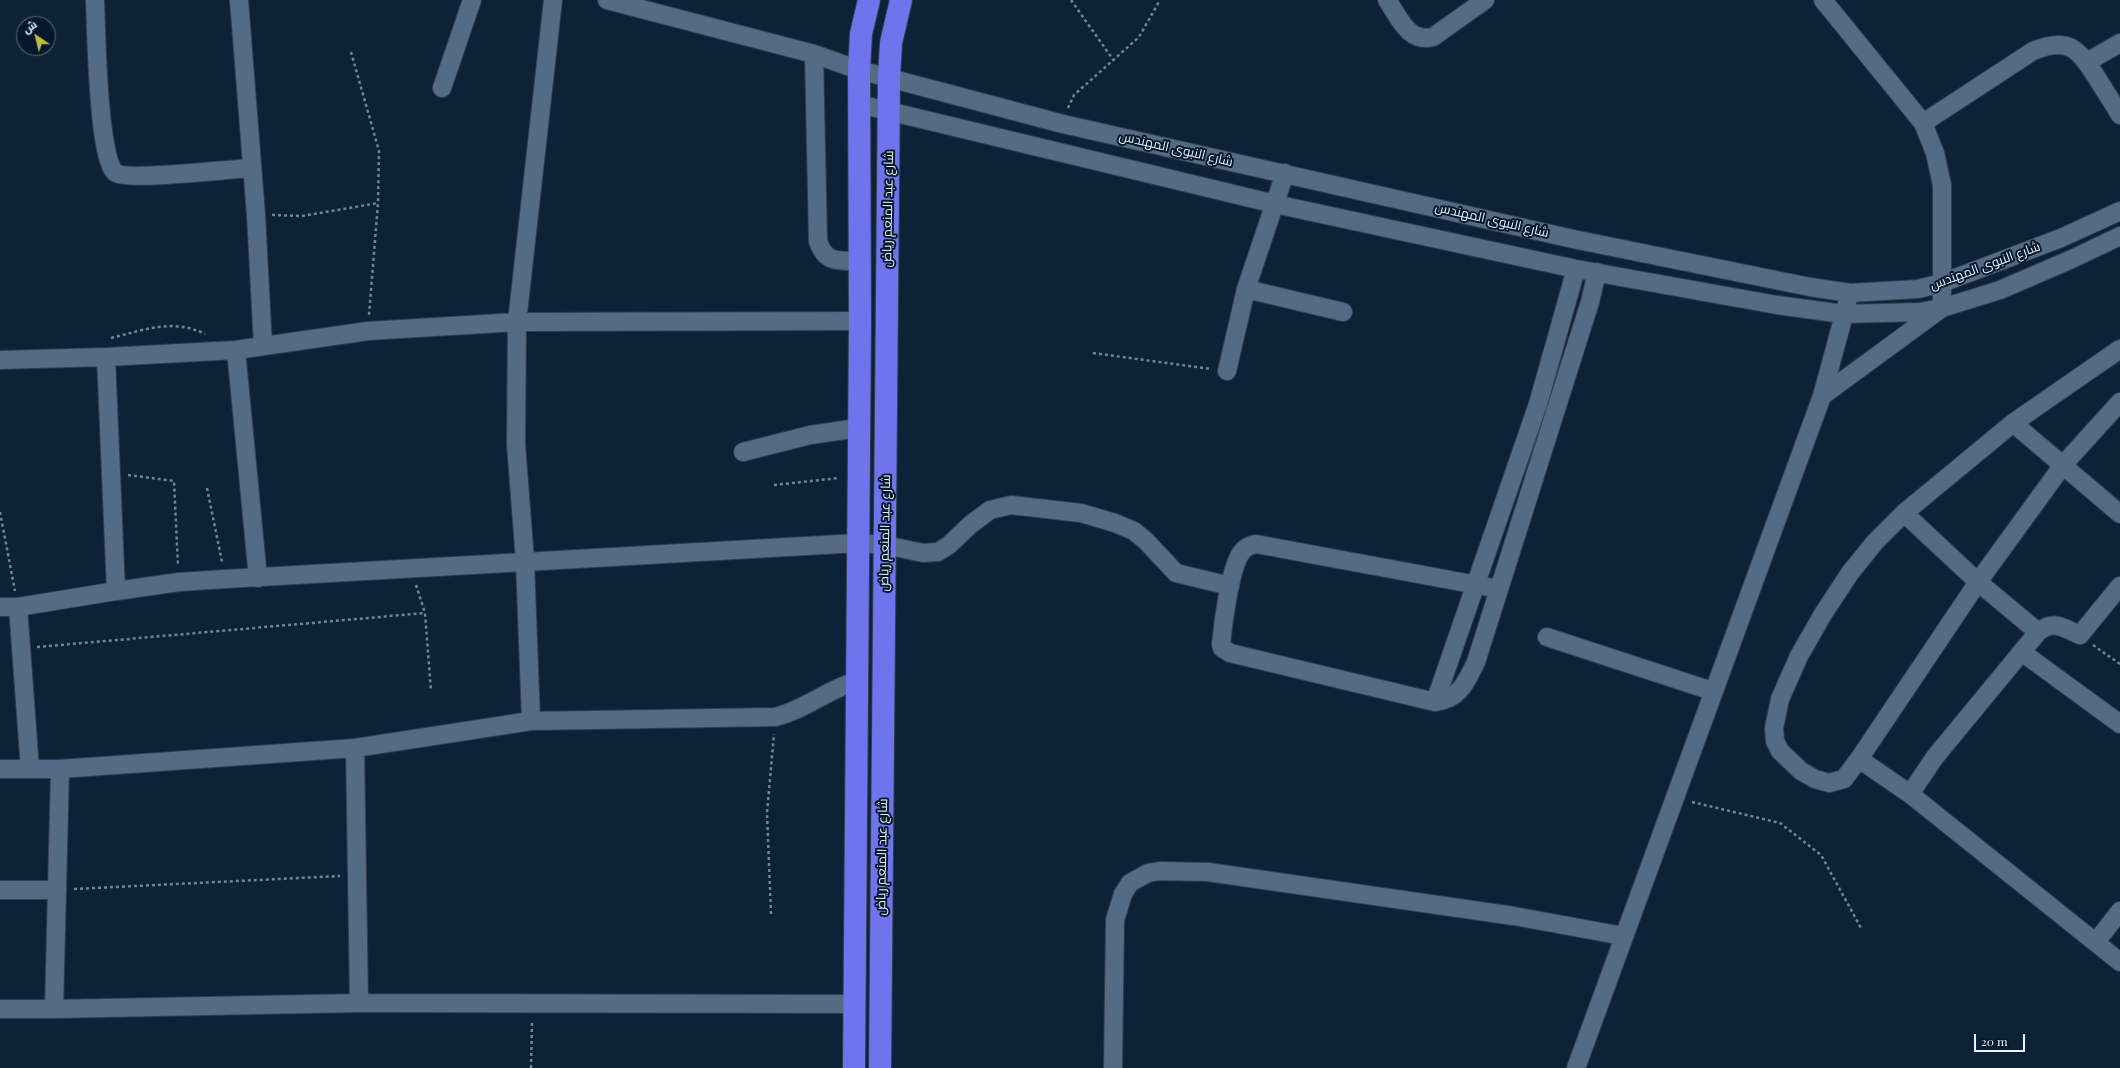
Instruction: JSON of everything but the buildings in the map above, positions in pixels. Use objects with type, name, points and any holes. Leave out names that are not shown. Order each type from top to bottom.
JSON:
[{"type":"highway","name":"شارع عبد المنعم رياض","points":[[854,1068],[860,321],[859,70],[861,34],[869,0]]},
{"type":"highway","name":"شارع عبد المنعم رياض","points":[[880,1068],[889,77],[891,43],[901,0]]},
{"type":"highway","points":[[858,428],[886,428]]},
{"type":"street","points":[[95,0],[100,106],[107,157],[111,169],[118,174],[127,176],[252,168]]},
{"type":"street","points":[[239,0],[256,215],[263,346]]},
{"type":"street","points":[[442,88],[472,0]]},
{"type":"street","points":[[531,721],[525,561],[516,444],[517,322],[553,0]]},
{"type":"street","name":"شارع النبوى المهندس","points":[[607,0],[814,54],[859,70],[1063,124],[1573,239],[1810,287],[1850,293],[1918,289],[1942,283],[2061,238],[2120,210]]},
{"type":"street","points":[[1387,0],[1409,32],[1420,39],[1433,37],[1485,0]]},
{"type":"street","points":[[1822,396],[1942,308],[1942,185],[1935,153],[1924,123],[1829,2]]},
{"type":"street","points":[[2087,62],[2120,43]]},
{"type":"street","points":[[1924,123],[2033,51],[2048,44],[2066,45],[2081,53],[2119,113]]},
{"type":"street","points":[[814,54],[818,240],[824,254],[828,258],[840,261],[859,261]]},
{"type":"street","name":"شارع النبوى المهندس","points":[[859,104],[1275,204],[1571,268],[1777,305],[1843,314],[1919,312],[1942,308],[2000,290],[2072,260],[2120,236]]},
{"type":"street","points":[[1227,371],[1246,289],[1285,173]]},
{"type":"street","points":[[1435,702],[1538,404],[1571,268],[1573,239]]},
{"type":"street","points":[[1673,287],[1680,260]]},
{"type":"street","points":[[1499,589],[1256,544],[1249,545],[1241,552],[1237,559],[1230,586],[1221,644],[1226,651],[1435,702],[1453,698],[1460,692],[1476,662],[1590,302],[1597,272]]},
{"type":"street","points":[[1246,289],[1343,312]]},
{"type":"street","points":[[1576,1068],[1623,936],[1675,798],[1712,691],[1822,396],[1843,314],[1850,293]]},
{"type":"street","points":[[0,360],[106,357],[236,350],[368,331],[517,322],[860,321]]},
{"type":"street","points":[[2120,349],[2013,424],[1904,513],[1871,547],[1850,573],[1823,614],[1799,656],[1780,700],[1774,728],[1775,741],[1780,751],[1801,771],[1815,779],[1830,783],[1836,783],[1844,779],[1978,582],[2063,465],[2120,402]]},
{"type":"street","points":[[236,350],[258,578]]},
{"type":"street","points":[[106,357],[109,473],[116,591]]},
{"type":"street","points":[[2013,424],[2120,514]]},
{"type":"street","points":[[743,452],[810,435],[858,428]]},
{"type":"street","points":[[1522,451],[1542,454]]},
{"type":"street","points":[[0,607],[18,607],[179,582],[525,561],[858,543],[885,545],[923,553],[938,552],[949,545],[970,525],[990,510],[1011,505],[1073,512],[1115,523],[1134,531],[1146,541],[1176,573],[1230,586]]},
{"type":"street","points":[[1904,513],[1978,582],[2038,632]]},
{"type":"street","points":[[1910,794],[1936,757],[2023,653],[2038,632],[2046,626],[2052,625],[2059,626],[2080,635],[2120,586]]},
{"type":"street","points":[[18,607],[30,769]]},
{"type":"street","points":[[1547,637],[1712,691]]},
{"type":"street","points":[[2023,653],[2120,724]]},
{"type":"street","points":[[0,769],[60,769],[355,748],[531,721],[776,717],[799,709],[841,685],[857,681]]},
{"type":"street","points":[[355,748],[358,1003]]},
{"type":"street","points":[[1859,759],[1910,794],[2120,962]]},
{"type":"street","points":[[54,1009],[55,890],[60,769]]},
{"type":"street","points":[[1113,1068],[1115,920],[1123,894],[1130,883],[1148,873],[1159,871],[1208,872],[1514,916],[1623,936]]},
{"type":"street","points":[[0,890],[55,890]]},
{"type":"street","points":[[2096,942],[2120,911]]},
{"type":"street","points":[[0,1009],[358,1003],[855,1004]]},
{"type":"path","points":[[1071,0],[1114,61]]},
{"type":"path","points":[[1063,124],[1070,101],[1074,95],[1114,61],[1139,37],[1160,0]]},
{"type":"path","points":[[351,52],[379,151],[378,203],[368,331]]},
{"type":"path","points":[[256,215],[302,216],[378,203]]},
{"type":"path","points":[[1093,354],[1227,371]]},
{"type":"path","points":[[109,473],[174,481],[179,582]]},
{"type":"path","points":[[774,484],[858,476]]},
{"type":"path","points":[[207,488],[225,580]]},
{"type":"path","points":[[0,512],[18,607]]},
{"type":"path","points":[[411,569],[425,613],[431,691]]},
{"type":"path","points":[[21,648],[425,613]]},
{"type":"path","points":[[2080,635],[2120,664]]},
{"type":"path","points":[[771,914],[767,813],[776,717]]},
{"type":"path","points":[[1675,798],[1780,823],[1820,855],[1861,928]]},
{"type":"path","points":[[55,890],[357,875]]},
{"type":"path","points":[[531,1068],[532,1004]]}]
